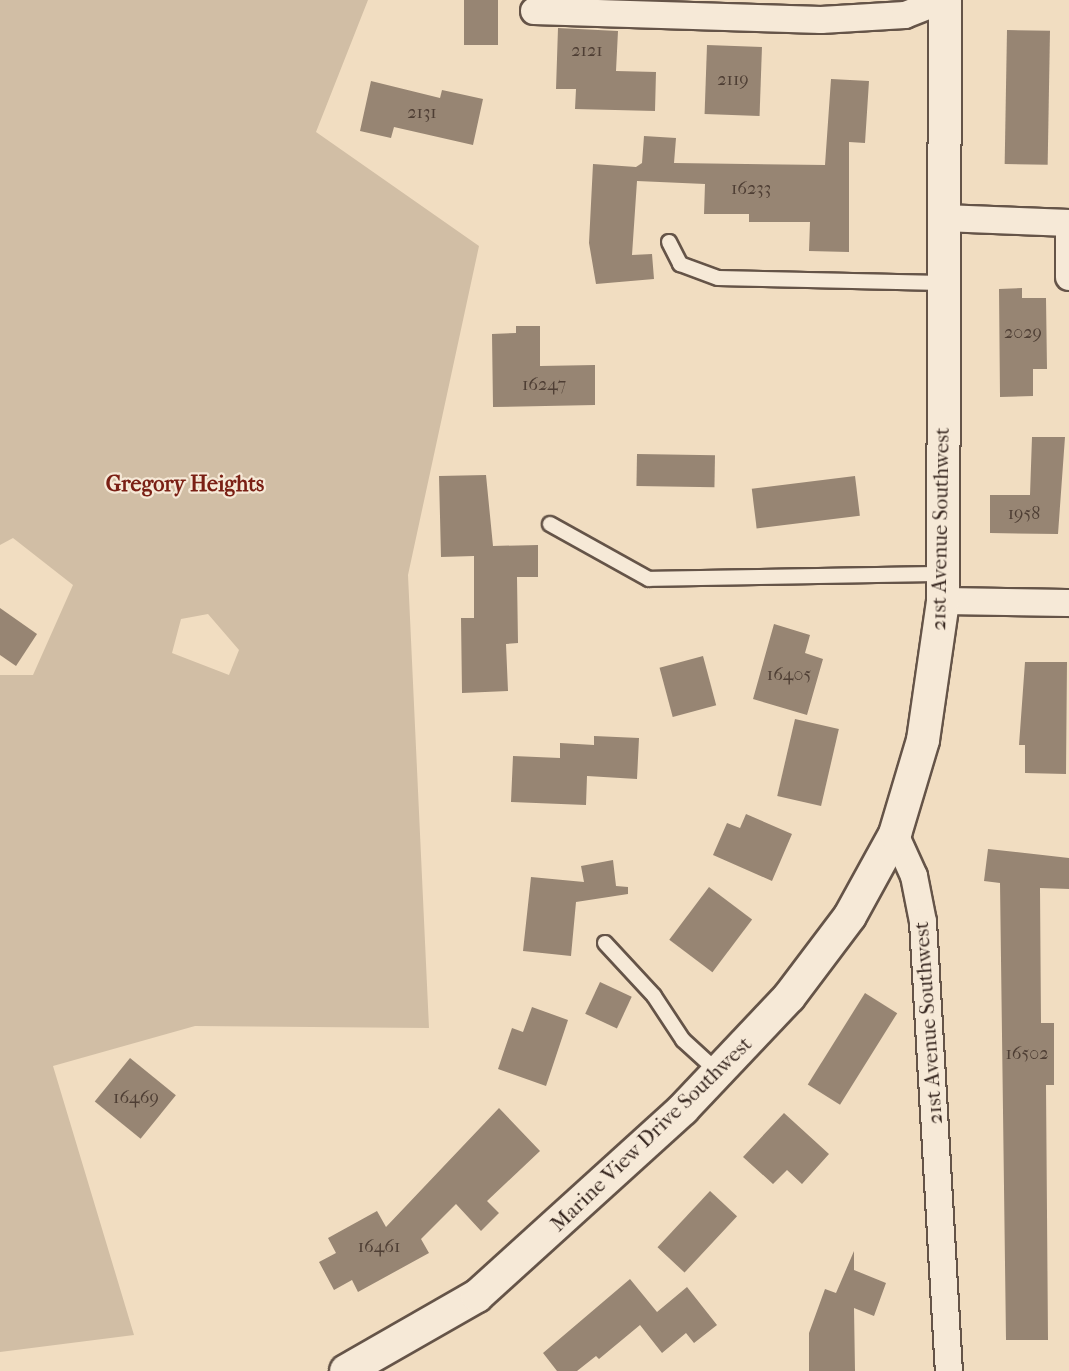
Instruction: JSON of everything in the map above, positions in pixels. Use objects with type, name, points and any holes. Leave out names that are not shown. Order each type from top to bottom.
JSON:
[{"type":"street","points":[[534,11],[821,20],[905,15],[944,0]]},
{"type":"street","name":"21st Avenue Southwest","points":[[944,0],[943,588],[923,740],[895,834],[914,876],[923,922],[949,1371]]},
{"type":"street","points":[[943,218],[1069,223]]},
{"type":"street","points":[[1069,234],[1065,251],[1069,277]]},
{"type":"street","points":[[943,588],[1069,603]]},
{"type":"street","name":"Marine View Drive Southwest","points":[[346,1371],[477,1296],[718,1072],[803,979],[850,915],[895,834]]},
{"type":"lane","points":[[669,242],[680,264],[718,278],[942,283]]},
{"type":"lane","points":[[550,524],[649,579],[943,588]]},
{"type":"lane","points":[[605,943],[654,996],[683,1040],[718,1072]]},
{"type":"shaded area","points":[[0,0],[368,0],[316,132],[479,246],[408,575],[429,1028],[195,1026],[53,1066],[134,1335],[0,1352],[0,675],[33,675],[73,585],[13,538],[0,545]],"holes":[[[208,614],[239,650],[229,675],[172,653],[181,619]]]},
{"type":"building","points":[[464,0],[498,0],[498,45],[464,45]]},
{"type":"building","points":[[558,28],[618,31],[616,71],[656,72],[655,111],[575,109],[576,89],[556,89]]},
{"type":"building","points":[[1007,30],[1050,31],[1048,165],[1005,164]]},
{"type":"building","points":[[707,45],[762,47],[760,116],[705,114]]},
{"type":"building","points":[[831,79],[869,81],[865,143],[849,142],[849,252],[809,251],[810,222],[749,222],[749,214],[704,214],[705,184],[637,181],[632,255],[652,254],[654,279],[596,284],[589,243],[593,164],[636,167],[642,163],[644,136],[676,138],[674,163],[825,165]]},
{"type":"building","points":[[371,81],[440,98],[442,90],[483,99],[473,145],[394,127],[391,138],[360,131]]},
{"type":"building","points":[[1022,288],[1022,298],[1046,298],[1047,369],[1033,369],[1033,396],[1000,397],[999,289]]},
{"type":"building","points":[[516,326],[540,326],[540,366],[595,365],[595,405],[493,407],[492,334],[516,333]]},
{"type":"building","points":[[1032,437],[1065,437],[1058,534],[990,533],[990,495],[1030,495]]},
{"type":"building","points":[[637,454],[715,455],[714,487],[636,486]]},
{"type":"building","points":[[486,475],[493,546],[538,545],[538,577],[517,577],[518,643],[506,644],[508,691],[462,693],[461,618],[474,618],[474,556],[441,557],[439,476]]},
{"type":"building","points":[[855,476],[860,516],[757,528],[752,489]]},
{"type":"building","points":[[0,608],[37,634],[16,666],[0,655]]},
{"type":"building","points":[[774,624],[810,635],[805,653],[823,659],[807,715],[753,699]]},
{"type":"building","points":[[703,656],[716,705],[673,717],[660,668]]},
{"type":"building","points":[[1025,662],[1067,662],[1066,774],[1025,773],[1025,745],[1019,745]]},
{"type":"building","points":[[795,719],[839,729],[821,806],[777,796]]},
{"type":"building","points":[[594,736],[639,738],[637,779],[587,776],[586,805],[511,802],[513,756],[560,758],[560,743],[594,745]]},
{"type":"building","points":[[746,814],[792,834],[772,881],[713,855],[727,823],[740,828]]},
{"type":"building","points":[[988,849],[1069,858],[1069,889],[1040,888],[1041,1023],[1054,1023],[1054,1085],[1046,1085],[1048,1340],[1006,1340],[1000,883],[984,881]]},
{"type":"building","points":[[613,860],[616,886],[628,887],[628,894],[576,902],[571,956],[523,951],[531,877],[584,882],[581,866]]},
{"type":"building","points":[[709,887],[752,919],[712,972],[669,940]]},
{"type":"building","points":[[600,982],[632,997],[617,1029],[585,1014]]},
{"type":"building","points":[[865,993],[897,1013],[840,1105],[808,1085]]},
{"type":"building","points":[[532,1007],[568,1020],[546,1086],[498,1069],[512,1028],[523,1032]]},
{"type":"building","points":[[130,1058],[176,1095],[141,1139],[95,1102]]},
{"type":"building","points":[[499,1108],[540,1151],[487,1201],[499,1213],[481,1231],[456,1204],[421,1239],[429,1253],[358,1292],[352,1280],[334,1290],[319,1262],[336,1253],[328,1238],[377,1211],[386,1227]]},
{"type":"building","points":[[784,1113],[829,1154],[802,1184],[787,1170],[773,1184],[743,1157]]},
{"type":"building","points":[[710,1191],[737,1216],[685,1273],[657,1247]]},
{"type":"building","points":[[854,1251],[854,1270],[886,1283],[874,1316],[854,1308],[855,1371],[809,1371],[809,1333],[825,1289],[836,1293]]},
{"type":"building","points":[[630,1279],[657,1312],[687,1287],[717,1325],[694,1343],[686,1333],[662,1353],[640,1325],[599,1359],[596,1356],[577,1371],[557,1371],[543,1353]]},
{"type":"district","name":"Gregory Heights","points":[[185,485]]}]
